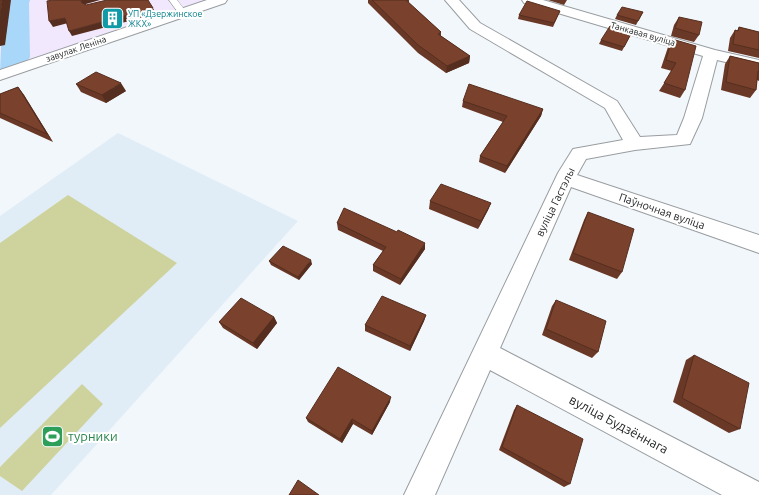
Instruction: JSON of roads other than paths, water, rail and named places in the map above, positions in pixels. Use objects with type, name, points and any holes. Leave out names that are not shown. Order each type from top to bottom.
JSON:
[{"type":"street","name":"завулак Леніна","points":[[0,75],[220,0]]},
{"type":"street","points":[[452,0],[476,26],[611,105],[635,144]]},
{"type":"street","name":"Танкавая вуліца","points":[[529,0],[711,54],[759,65]]},
{"type":"street","name":"вуліца Гастэлы","points":[[419,495],[565,178],[580,154],[635,144],[684,140],[693,118],[711,54]]},
{"type":"street","name":"Паўночная вуліца","points":[[565,178],[759,244]]},
{"type":"street","name":"вуліца Будзённага","points":[[485,354],[753,495]]},
{"type":"lane","points":[[173,0],[183,13]]},
{"type":"waterway","points":[[0,63],[16,57],[16,3],[18,0]]},
{"type":"place","name":"УП «Дзержинское ЖКХ»","points":[[112,19]]},
{"type":"place","name":"турники","points":[[52,436]]}]
